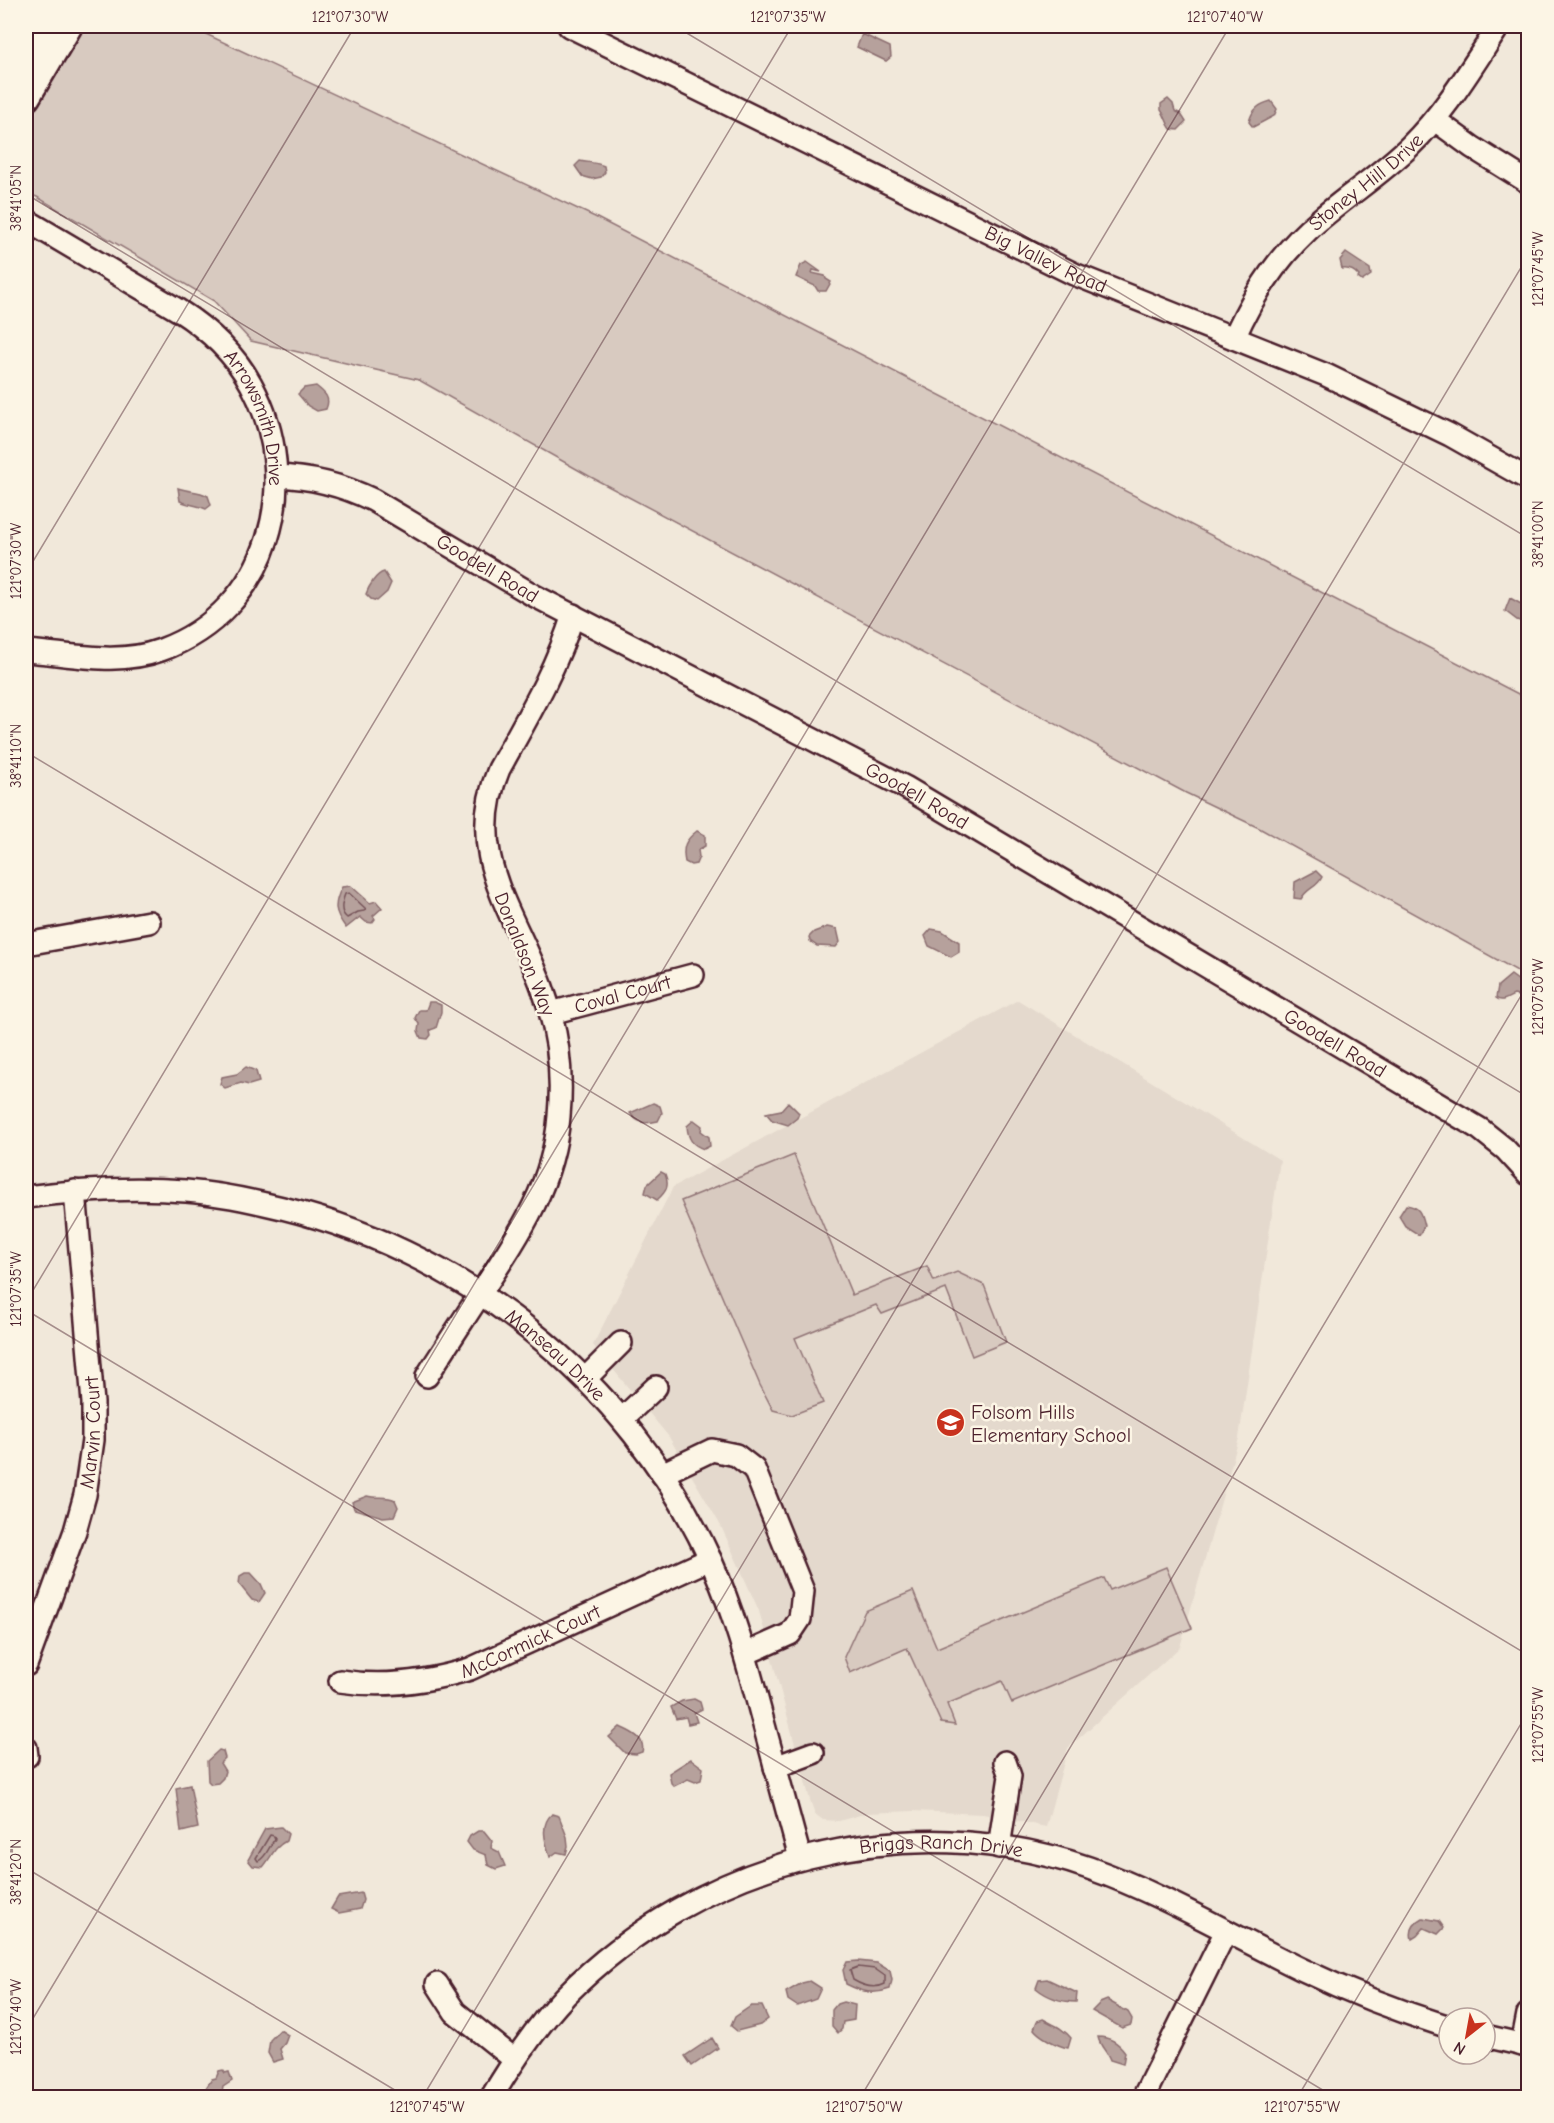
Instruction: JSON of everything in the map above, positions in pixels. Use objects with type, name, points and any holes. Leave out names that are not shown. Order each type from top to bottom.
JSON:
[{"type":"main road","points":[[26,60],[46,26]]},
{"type":"main road","points":[[26,97],[68,26]]},
{"type":"street","name":"Big Valley Road","points":[[569,26],[1074,274],[1326,375],[1450,435],[1528,479]]},
{"type":"street","name":"Stoney Hill Drive","points":[[1234,338],[1261,285],[1288,250],[1309,229],[1403,153],[1435,120],[1499,26]]},
{"type":"street","points":[[1435,120],[1472,147],[1528,182]]},
{"type":"street","name":"Arrowsmith Drive","points":[[26,220],[196,321],[219,342],[239,366],[260,402],[272,441],[276,476],[273,517],[261,557],[245,588],[222,614],[194,635],[162,650],[129,658],[94,658],[26,651]]},
{"type":"street","name":"Goodell Road","points":[[276,476],[316,480],[355,491],[533,595],[905,787],[1480,1129],[1506,1149],[1528,1174]]},
{"type":"street","name":"Donaldson Way","points":[[427,1376],[514,1243],[536,1204],[551,1162],[559,1118],[561,1074],[558,1044],[542,987],[498,886],[488,855],[486,811],[498,769],[545,687],[561,651],[573,615]]},
{"type":"street","points":[[26,944],[149,922]]},
{"type":"street","name":"Coval Court","points":[[550,1013],[693,975]]},
{"type":"street","name":"Manseau Drive","points":[[26,1197],[121,1188],[188,1191],[232,1197],[298,1211],[361,1231],[442,1269],[481,1293],[551,1346],[586,1378],[622,1419],[679,1499],[710,1559],[745,1654],[800,1858]]},
{"type":"street","name":"Marvin Court","points":[[26,1665],[75,1531],[85,1495],[93,1440],[93,1403],[75,1191]]},
{"type":"street","points":[[586,1378],[621,1343]]},
{"type":"street","points":[[622,1419],[656,1387]]},
{"type":"street","points":[[662,1474],[712,1450],[736,1455],[754,1469],[802,1592],[800,1619],[790,1634],[745,1654]]},
{"type":"street","name":"McCormick Court","points":[[340,1680],[374,1684],[406,1684],[439,1679],[470,1669],[710,1559]]},
{"type":"street","points":[[775,1767],[813,1753]]},
{"type":"street","points":[[999,1847],[1010,1776],[1005,1762]]},
{"type":"street","name":"Briggs Ranch Drive","points":[[491,2097],[514,2059],[564,1997],[603,1961],[674,1910],[753,1873],[800,1858],[863,1845],[898,1842],[999,1847],[1037,1853],[1087,1868],[1136,1887],[1343,1989],[1437,2023]]},
{"type":"street","points":[[1143,2097],[1226,1931]]},
{"type":"street","points":[[436,1984],[456,2012],[514,2059]]},
{"type":"street","points":[[1497,2039],[1525,2045],[1528,2014]]},
{"type":"shaded area","points":[[26,26],[189,26],[595,217],[1528,699],[1528,977],[1259,828],[1186,793],[589,476],[419,380],[251,341],[214,301],[37,197],[26,193]]},
{"type":"shaded area","name":"Folsom Hills Elementary School","points":[[1018,1000],[1280,1160],[1239,1438],[1180,1647],[1068,1748],[1046,1827],[983,1814],[913,1811],[867,1813],[839,1821],[823,1820],[815,1814],[810,1800],[759,1611],[721,1526],[669,1437],[593,1345],[673,1187]]},
{"type":"shaded area","points":[[794,1155],[852,1295],[927,1266],[934,1281],[957,1272],[984,1285],[1006,1342],[972,1356],[946,1289],[882,1314],[876,1305],[795,1338],[823,1403],[792,1415],[773,1410],[760,1385],[681,1201]]},
{"type":"shaded area","points":[[1166,1567],[1192,1628],[1012,1703],[1002,1681],[947,1704],[955,1725],[941,1723],[907,1648],[850,1673],[844,1657],[865,1611],[913,1591],[937,1648],[1104,1578],[1110,1590]]},
{"type":"water","points":[[862,34],[890,47],[891,57],[886,61],[857,47]]},
{"type":"water","points":[[1168,99],[1175,111],[1181,114],[1186,122],[1178,130],[1171,129],[1161,110],[1161,104]]},
{"type":"water","points":[[1271,101],[1277,109],[1274,116],[1253,127],[1249,122],[1254,110]]},
{"type":"water","points":[[580,161],[604,166],[605,172],[601,177],[592,179],[582,176],[575,166]]},
{"type":"water","points":[[1346,253],[1370,269],[1371,275],[1362,281],[1353,271],[1342,269],[1340,260]]},
{"type":"water","points":[[807,262],[821,272],[813,270],[812,273],[825,276],[831,282],[826,291],[818,291],[815,286],[796,277],[801,265]]},
{"type":"water","points":[[316,386],[326,396],[328,402],[326,409],[317,411],[308,406],[298,394],[304,388]]},
{"type":"water","points":[[178,488],[208,496],[211,505],[206,509],[180,501]]},
{"type":"water","points":[[384,572],[391,583],[387,592],[377,601],[371,599],[366,594],[367,591],[376,578]]},
{"type":"water","points":[[1510,598],[1521,604],[1524,600],[1528,604],[1528,624],[1517,620],[1505,611]]},
{"type":"water","points":[[697,831],[705,835],[705,846],[698,850],[699,857],[696,864],[691,865],[685,862],[684,848],[687,841]]},
{"type":"water","points":[[1316,871],[1322,877],[1320,881],[1301,899],[1294,898],[1295,882]]},
{"type":"water","points":[[351,886],[370,903],[376,901],[382,908],[373,916],[375,919],[372,923],[360,917],[346,928],[339,917],[336,904],[339,893],[342,887]]},
{"type":"water","points":[[827,927],[837,929],[840,942],[836,947],[817,946],[810,941],[809,937],[814,932]]},
{"type":"water","points":[[931,929],[942,931],[959,942],[959,952],[951,957],[929,946],[925,936]]},
{"type":"water","points":[[1511,975],[1522,983],[1528,984],[1526,998],[1514,995],[1505,1000],[1496,998],[1498,986]]},
{"type":"water","points":[[429,1002],[441,1005],[441,1012],[436,1028],[430,1030],[431,1035],[428,1039],[421,1038],[418,1031],[419,1024],[415,1018],[419,1010],[426,1010]]},
{"type":"water","points":[[246,1067],[256,1071],[259,1082],[249,1085],[241,1083],[225,1088],[220,1084],[222,1077],[237,1074]]},
{"type":"water","points":[[788,1102],[799,1113],[797,1118],[788,1125],[772,1120],[766,1113],[781,1110]]},
{"type":"water","points":[[653,1103],[660,1106],[662,1113],[658,1121],[642,1122],[630,1113]]},
{"type":"water","points":[[694,1120],[702,1126],[701,1131],[709,1137],[710,1146],[704,1149],[696,1146],[688,1135],[687,1126]]},
{"type":"water","points":[[661,1172],[665,1174],[667,1185],[657,1200],[645,1193],[647,1185]]},
{"type":"water","points":[[1406,1205],[1414,1207],[1421,1214],[1424,1226],[1419,1235],[1405,1226],[1399,1216]]},
{"type":"water","points":[[367,1496],[395,1500],[398,1507],[394,1516],[383,1517],[354,1509],[352,1502]]},
{"type":"water","points":[[251,1573],[261,1584],[265,1593],[259,1602],[252,1600],[239,1584],[240,1576]]},
{"type":"water","points":[[694,1699],[700,1702],[702,1709],[694,1713],[697,1722],[688,1724],[686,1717],[676,1719],[671,1707],[682,1701]]},
{"type":"water","points":[[620,1727],[640,1739],[642,1752],[625,1753],[609,1737]]},
{"type":"water","points":[[219,1750],[223,1751],[225,1758],[220,1763],[225,1771],[218,1783],[211,1784],[208,1781],[207,1761]]},
{"type":"water","points":[[691,1759],[703,1768],[701,1780],[695,1782],[688,1779],[674,1786],[669,1773]]},
{"type":"water","points":[[190,1785],[198,1828],[181,1832],[176,1788]]},
{"type":"water","points":[[552,1814],[559,1816],[568,1846],[566,1854],[557,1852],[550,1857],[545,1841],[545,1829],[548,1818]]},
{"type":"water","points":[[281,1827],[288,1834],[286,1841],[276,1849],[263,1867],[253,1866],[248,1860],[265,1829]]},
{"type":"water","points":[[478,1831],[484,1831],[492,1841],[491,1848],[499,1852],[505,1866],[496,1869],[488,1865],[486,1855],[473,1850],[467,1842],[470,1836]]},
{"type":"water","points":[[361,1893],[363,1900],[360,1909],[339,1913],[331,1909],[338,1897]]},
{"type":"water","points":[[1423,1918],[1439,1921],[1444,1928],[1438,1934],[1424,1928],[1412,1939],[1413,1927]]},
{"type":"water","points":[[847,1962],[877,1963],[890,1971],[892,1980],[890,1989],[868,1992],[846,1984],[843,1970]]},
{"type":"water","points":[[1047,1979],[1077,1993],[1076,2002],[1055,1998],[1036,1988],[1039,1980]]},
{"type":"water","points":[[810,1981],[821,1988],[816,1999],[797,2006],[788,2000],[786,1992]]},
{"type":"water","points":[[1107,2000],[1128,2012],[1132,2019],[1131,2025],[1122,2028],[1092,2011]]},
{"type":"water","points":[[843,2002],[855,2005],[854,2020],[843,2022],[842,2029],[838,2033],[832,2026],[832,2010],[837,2004]]},
{"type":"water","points":[[751,2006],[762,2006],[768,2019],[760,2025],[737,2031],[731,2026],[735,2017]]},
{"type":"water","points":[[1043,2019],[1062,2029],[1071,2038],[1068,2048],[1050,2041],[1034,2029],[1037,2021]]},
{"type":"water","points":[[280,2030],[288,2035],[280,2049],[283,2059],[273,2062],[268,2053],[270,2040]]},
{"type":"water","points":[[1098,2037],[1110,2039],[1120,2045],[1125,2052],[1123,2064],[1110,2060]]},
{"type":"water","points":[[712,2038],[718,2048],[692,2066],[685,2056]]},
{"type":"water","points":[[223,2070],[225,2073],[229,2072],[232,2081],[223,2087],[221,2097],[207,2094],[206,2088],[212,2079]]},
{"type":"place","name":"Folsom Hills Elementary School","points":[[950,1423]]}]
